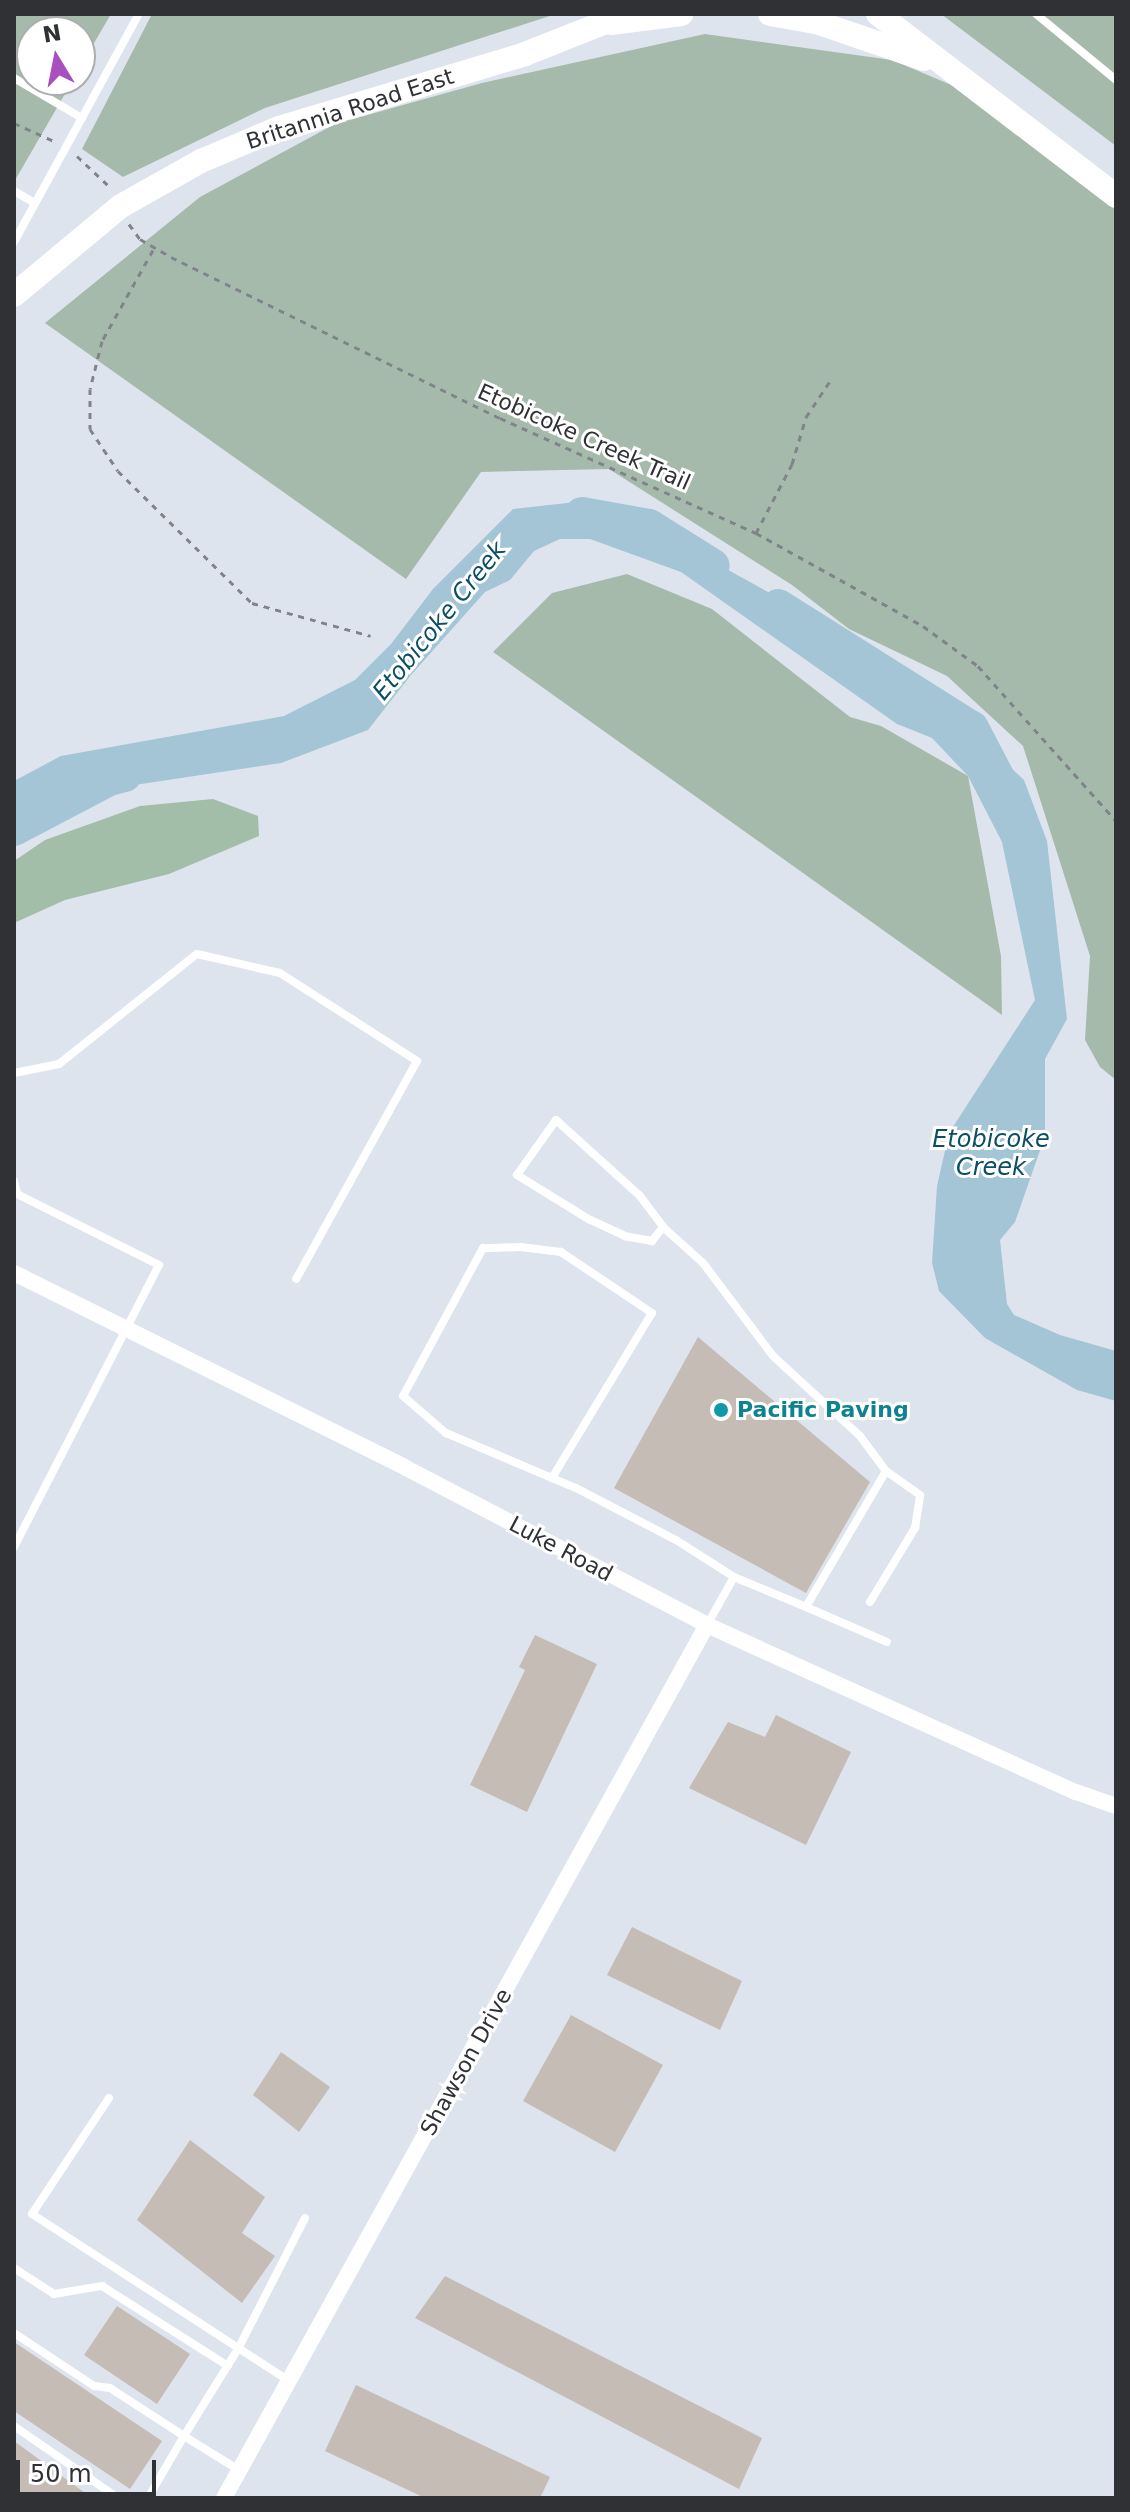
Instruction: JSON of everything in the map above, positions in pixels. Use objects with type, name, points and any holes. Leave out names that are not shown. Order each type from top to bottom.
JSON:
[{"type":"street","name":"Britannia Road East","points":[[14,295],[121,206],[201,161],[279,128],[525,54],[619,18],[681,14]]},
{"type":"street","points":[[770,14],[851,32],[946,66]]},
{"type":"street","points":[[878,14],[1116,196]]},
{"type":"street","name":"Luke Road","points":[[14,1273],[419,1475],[707,1625],[1076,1792],[1116,1806]]},
{"type":"street","name":"Shawson Drive","points":[[224,2498],[707,1625]]},
{"type":"lane","points":[[14,242],[139,14]]},
{"type":"lane","points":[[1036,14],[1116,80]]},
{"type":"lane","points":[[14,78],[82,118]]},
{"type":"lane","points":[[14,191],[35,203]]},
{"type":"lane","points":[[14,1073],[59,1064],[197,954],[280,973],[417,1061],[296,1279]]},
{"type":"lane","points":[[663,1227],[652,1241],[625,1236],[590,1220],[517,1175],[556,1120],[640,1196],[663,1227],[703,1263],[773,1356],[860,1436],[886,1471],[920,1495],[915,1528],[870,1602]]},
{"type":"lane","points":[[14,1181],[17,1194],[159,1265],[14,1547]]},
{"type":"lane","points":[[552,1478],[652,1313],[561,1252],[520,1247],[483,1248],[403,1396],[446,1433],[552,1478],[676,1540],[734,1577],[887,1642]]},
{"type":"lane","points":[[806,1607],[886,1471]]},
{"type":"lane","points":[[707,1625],[734,1577]]},
{"type":"lane","points":[[109,2098],[32,2214],[289,2381]]},
{"type":"lane","points":[[148,2498],[238,2349],[305,2218]]},
{"type":"lane","points":[[14,2268],[54,2294],[102,2286],[228,2366]]},
{"type":"lane","points":[[14,2333],[94,2386],[110,2388],[239,2470]]},
{"type":"lane","points":[[14,2426],[118,2498]]},
{"type":"path","name":"Etobicoke Creek Trail","points":[[14,123],[66,148],[108,184],[132,231],[154,248],[475,406],[756,533],[923,626],[978,666],[1116,821]]},
{"type":"path","points":[[154,248],[102,341],[90,389],[90,429],[118,471],[252,603],[371,636]]},
{"type":"path","points":[[756,533],[792,464],[806,417],[830,381]]},
{"type":"green space","points":[[14,14],[111,14],[96,40],[96,16],[16,16],[16,96],[64,96],[14,182]]},
{"type":"green space","points":[[152,14],[556,14],[265,108],[123,177],[82,149]]},
{"type":"green space","points":[[941,14],[1116,14],[1116,146]]},
{"type":"green space","points":[[705,34],[892,60],[999,105],[1116,196],[1116,1080],[1100,1067],[1085,1040],[1090,956],[1023,746],[947,676],[849,629],[792,585],[609,469],[481,472],[406,579],[45,323],[200,197],[335,124],[482,83]]},
{"type":"green space","points":[[627,574],[712,609],[850,717],[881,726],[968,776],[1001,956],[1002,1015],[493,652],[552,593]]},
{"type":"green space","points":[[213,799],[258,816],[259,836],[169,874],[65,900],[14,923],[14,861],[45,840],[140,806]]},
{"type":"water","name":"Etobicoke Creek","points":[[576,502],[683,545],[768,592],[865,670],[953,714],[1024,780],[1047,841],[1067,1019],[1045,1059],[1045,1136],[1015,1222],[1000,1240],[1007,1304],[1014,1315],[1060,1335],[1116,1351],[1116,1401],[1077,1390],[985,1338],[939,1291],[932,1263],[937,1186],[949,1133],[1035,1000],[1002,842],[968,776],[932,738],[897,724],[681,572],[590,539],[560,539],[534,551],[510,580],[485,592],[411,675],[368,730],[281,763],[81,793],[58,811],[14,826],[14,781],[61,756],[284,716],[355,680],[391,644],[433,589],[513,509]]},
{"type":"building","name":"Pacific Paving","points":[[698,1337],[870,1482],[806,1593],[614,1488]]},
{"type":"building","points":[[535,1635],[597,1664],[527,1812],[470,1785],[525,1670],[519,1667]]},
{"type":"building","points":[[776,1715],[851,1752],[806,1845],[689,1788],[728,1722],[765,1737]]},
{"type":"building","points":[[632,1927],[742,1981],[720,2030],[607,1975]]},
{"type":"building","points":[[571,2015],[663,2065],[615,2152],[523,2101]]},
{"type":"building","points":[[281,2052],[330,2087],[299,2132],[253,2095]]},
{"type":"building","points":[[190,2140],[265,2197],[242,2233],[275,2256],[242,2303],[137,2220]]},
{"type":"building","points":[[445,2276],[762,2438],[739,2489],[415,2318]]},
{"type":"building","points":[[117,2306],[190,2354],[157,2404],[84,2355]]},
{"type":"building","points":[[14,2342],[162,2441],[130,2489],[14,2411]]},
{"type":"building","points":[[356,2385],[550,2477],[540,2498],[425,2498],[325,2451]]},
{"type":"building","points":[[14,2441],[92,2498],[14,2498]]},
{"type":"waterway","name":"Etobicoke Creek","points":[[582,514],[649,526],[713,566]]},
{"type":"waterway","name":"Etobicoke Creek","points":[[778,606],[972,728],[997,776]]},
{"type":"waterway","name":"Etobicoke Creek","points":[[14,829],[109,779],[125,775]]},
{"type":"place","name":"Pacific Paving","points":[[721,1410]]}]
